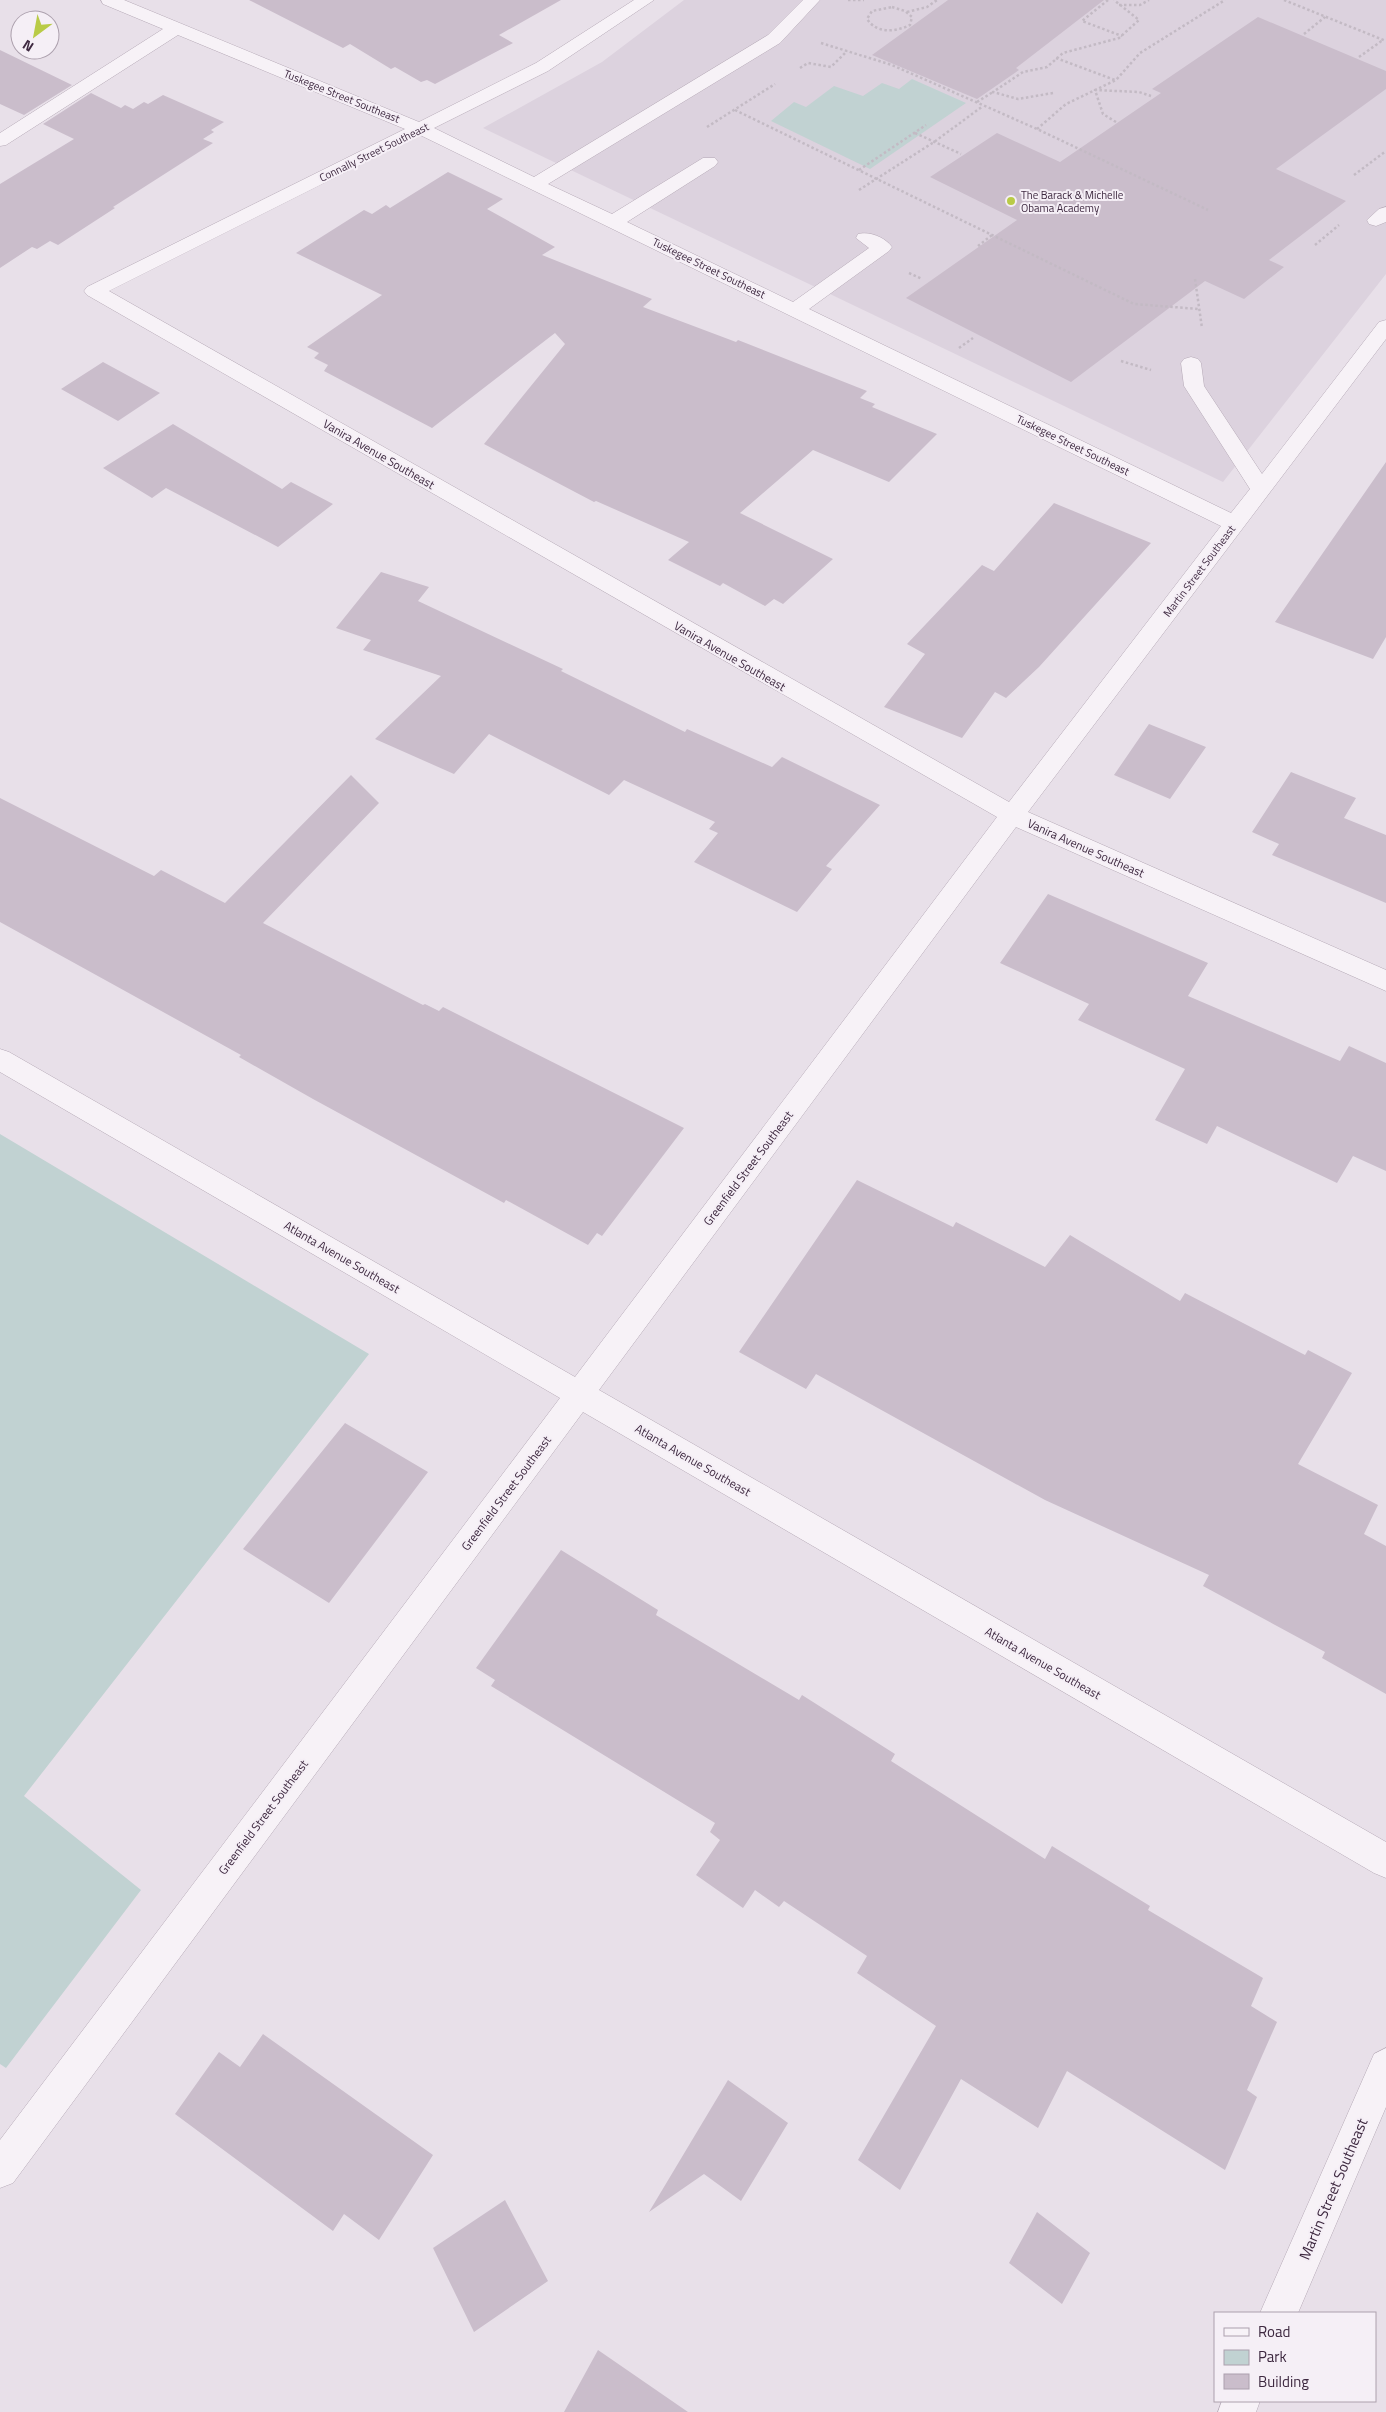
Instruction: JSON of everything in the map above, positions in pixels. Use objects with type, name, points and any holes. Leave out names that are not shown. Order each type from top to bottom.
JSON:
[{"type":"street","name":"Tuskegee Street Southeast","points":[[108,0],[421,129],[1234,524]]},
{"type":"street","name":"Connally Street Southeast","points":[[94,291],[542,67],[646,0]]},
{"type":"street","points":[[535,184],[774,39],[812,0]]},
{"type":"street","points":[[0,141],[176,28]]},
{"type":"street","points":[[613,222],[709,162]]},
{"type":"street","points":[[795,310],[882,247],[866,238]]},
{"type":"street","name":"Vanira Avenue Southeast","points":[[94,291],[1012,816],[1386,981]]},
{"type":"street","name":"Martin Street Southeast","points":[[1012,816],[1386,326]]},
{"type":"street","points":[[1190,363],[1194,386],[1262,489]]},
{"type":"street","name":"Greenfield Street Southeast","points":[[0,2170],[1012,816]]},
{"type":"street","name":"Atlanta Avenue Southeast","points":[[0,1059],[1386,1861]]},
{"type":"street","name":"Martin Street Southeast","points":[[1279,2312],[1386,2066]]},
{"type":"path","points":[[841,0],[864,0]]},
{"type":"path","points":[[907,12],[912,17],[912,21],[900,30],[872,26],[867,19],[872,11],[884,8],[899,8],[907,12],[932,4],[937,0]]},
{"type":"path","points":[[1108,0],[1082,21],[1123,36]]},
{"type":"path","points":[[978,102],[1023,72],[1047,67],[1056,58],[1074,47],[1113,40],[1123,36],[1139,20],[1136,15],[1119,6],[1114,0]]},
{"type":"path","points":[[1119,6],[1140,5],[1149,0]]},
{"type":"path","points":[[1037,129],[1066,104],[1116,80],[1140,53],[1225,0]]},
{"type":"path","points":[[1284,0],[1385,40]]},
{"type":"path","points":[[932,4],[938,6]]},
{"type":"path","points":[[1304,34],[1326,17]]},
{"type":"path","points":[[1359,57],[1385,40]]},
{"type":"path","points":[[812,41],[892,65],[1037,129],[1208,210]]},
{"type":"path","points":[[800,68],[808,63],[831,67],[847,51]]},
{"type":"path","points":[[1056,58],[1116,80]]},
{"type":"path","points":[[702,130],[776,84]]},
{"type":"path","points":[[1095,90],[1139,92],[1151,96]]},
{"type":"path","points":[[1095,90],[1103,114],[1116,122]]},
{"type":"path","points":[[993,92],[1018,99],[1053,94]]},
{"type":"path","points":[[859,190],[934,142],[984,105]]},
{"type":"path","points":[[735,110],[1134,304],[1199,309]]},
{"type":"path","points":[[859,170],[926,125]]},
{"type":"path","points":[[915,133],[961,154]]},
{"type":"path","points":[[1354,175],[1386,151]]},
{"type":"path","points":[[978,246],[992,235]]},
{"type":"path","points":[[1195,279],[1197,295]]},
{"type":"path","points":[[1121,361],[1159,372]]},
{"type":"shaded area","name":"The Barack & Michelle Obama Academy","points":[[684,0],[1386,0],[1386,274],[1223,482],[483,128],[602,62]]},
{"type":"green space","points":[[912,79],[966,103],[870,169],[771,121],[794,102],[806,107],[834,86],[863,96],[882,83],[899,89]]},
{"type":"green space","points":[[0,1134],[369,1354],[24,1796],[141,1890],[6,2068],[0,2064]]},
{"type":"building","points":[[249,0],[561,0],[499,35],[513,43],[435,84],[427,80],[421,82],[395,67],[391,69],[350,44],[343,48]]},
{"type":"building","points":[[948,0],[1104,0],[1016,68],[1019,70],[977,99],[872,55]]},
{"type":"building","points":[[1258,17],[1386,71],[1386,89],[1276,169],[1346,201],[1269,260],[1284,267],[1244,299],[1205,281],[1071,382],[906,298],[1017,220],[930,177],[997,133],[1060,162],[1161,93],[1152,89]]},
{"type":"building","points":[[0,50],[10,55],[10,60],[21,60],[72,85],[24,115],[0,104]]},
{"type":"building","points":[[91,93],[121,108],[125,105],[133,109],[144,102],[148,104],[163,95],[224,122],[211,130],[214,132],[203,139],[213,143],[113,207],[115,208],[58,245],[50,241],[37,249],[32,247],[0,268],[0,184],[74,139],[43,124]]},
{"type":"building","points":[[448,172],[503,199],[487,209],[555,247],[542,255],[652,299],[643,307],[736,342],[738,340],[867,391],[860,398],[875,404],[872,407],[937,434],[889,482],[813,450],[740,513],[833,559],[783,604],[774,599],[765,606],[723,583],[720,586],[668,560],[689,542],[596,501],[594,502],[484,444],[565,344],[555,333],[432,428],[324,371],[328,365],[314,358],[319,353],[307,347],[382,295],[296,253],[364,210],[372,214],[386,205],[390,208]]},
{"type":"building","points":[[103,362],[160,393],[118,421],[61,389]]},
{"type":"building","points":[[173,424],[282,489],[291,482],[333,504],[278,547],[166,488],[152,498],[103,468]]},
{"type":"building","points":[[1386,462],[1386,637],[1373,659],[1275,622]]},
{"type":"building","points":[[1054,503],[1151,543],[1039,667],[1006,698],[995,692],[962,738],[884,707],[925,654],[907,644],[982,565],[994,571]]},
{"type":"building","points":[[381,572],[429,587],[418,601],[563,669],[561,671],[685,732],[687,729],[772,767],[782,757],[880,805],[826,866],[832,869],[797,912],[694,862],[718,833],[709,829],[715,822],[624,780],[609,795],[489,734],[454,774],[375,739],[441,676],[363,650],[371,640],[336,628]]},
{"type":"building","points":[[1149,724],[1206,747],[1170,799],[1114,775]]},
{"type":"building","points":[[1291,772],[1356,798],[1344,818],[1386,835],[1386,903],[1272,855],[1279,844],[1252,832]]},
{"type":"building","points":[[351,775],[379,803],[263,923],[423,1005],[425,1004],[439,1011],[443,1007],[684,1128],[602,1236],[597,1233],[588,1245],[506,1200],[504,1203],[313,1099],[239,1057],[241,1055],[0,922],[0,798],[154,876],[161,870],[225,903]]},
{"type":"building","points":[[1048,894],[1208,963],[1188,996],[1340,1061],[1349,1046],[1386,1063],[1386,1171],[1353,1156],[1337,1183],[1217,1126],[1207,1144],[1155,1120],[1185,1069],[1078,1020],[1089,1004],[1000,963]]},
{"type":"building","points":[[857,1180],[953,1227],[956,1222],[1045,1267],[1070,1235],[1180,1301],[1185,1293],[1305,1355],[1308,1350],[1352,1373],[1298,1464],[1378,1505],[1364,1534],[1386,1546],[1386,1694],[1322,1658],[1325,1652],[1203,1586],[1209,1575],[1045,1500],[816,1374],[806,1389],[739,1352]]},
{"type":"building","points":[[345,1423],[428,1472],[329,1603],[243,1549]]},
{"type":"building","points":[[561,1550],[658,1610],[656,1615],[799,1700],[802,1695],[895,1754],[891,1761],[1045,1859],[1052,1846],[1150,1906],[1148,1910],[1263,1978],[1251,2006],[1277,2022],[1247,2090],[1257,2097],[1225,2170],[1067,2071],[1038,2128],[961,2079],[900,2190],[858,2160],[936,2026],[857,1973],[867,1956],[784,1901],[779,1907],[755,1890],[743,1908],[696,1875],[720,1840],[710,1832],[715,1823],[491,1686],[495,1680],[476,1668]]},
{"type":"building","points":[[263,2034],[433,2155],[379,2240],[344,2214],[333,2231],[175,2114],[219,2052],[240,2067]]},
{"type":"building","points":[[728,2080],[788,2123],[741,2201],[704,2174],[649,2212]]},
{"type":"building","points":[[505,2200],[548,2281],[474,2332],[433,2248]]},
{"type":"building","points":[[1037,2212],[1090,2253],[1062,2304],[1009,2263]]},
{"type":"building","points":[[598,2350],[688,2412],[564,2412]]},
{"type":"place","name":"The Barack & Michelle Obama Academy","points":[[1011,201]]}]
